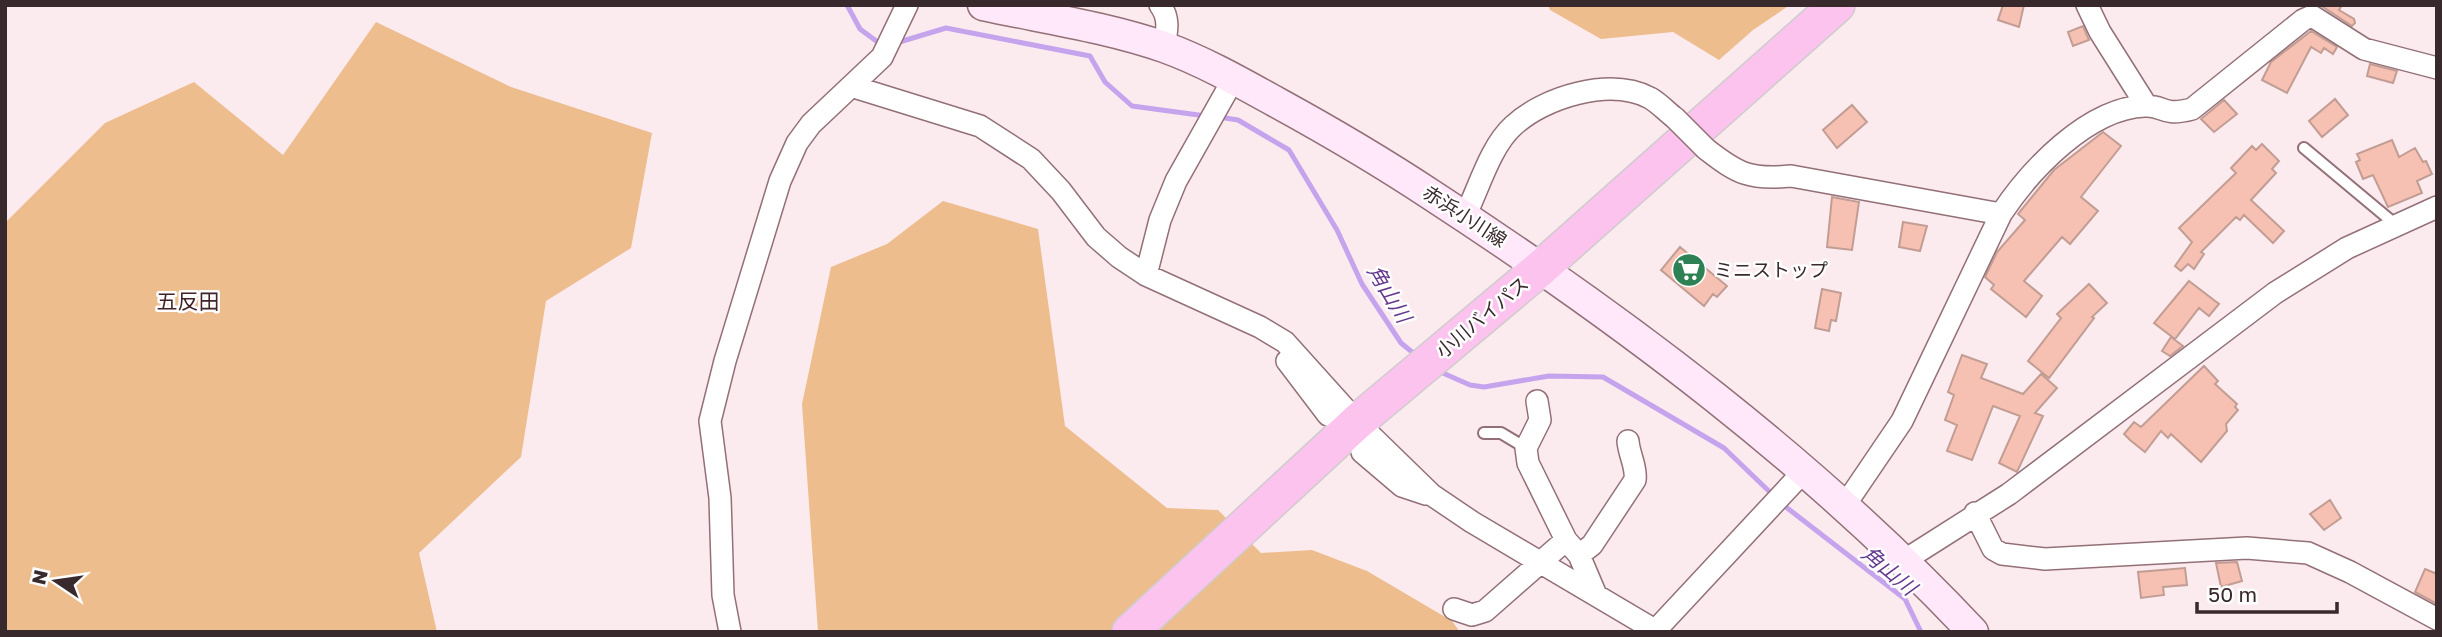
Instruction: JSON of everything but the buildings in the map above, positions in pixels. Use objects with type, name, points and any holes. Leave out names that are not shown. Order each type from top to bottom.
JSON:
[{"type":"highway","name":"小川バイパス","points":[[1130,632],[1349,430],[1542,267],[1837,5]]},
{"type":"main road","name":"赤浜小川線","points":[[983,5],[1099,29],[1164,47],[1234,78],[1367,152],[1542,267],[1797,478],[1845,505],[1905,560],[1973,632]]},
{"type":"street","points":[[730,632],[723,595],[720,498],[710,421],[724,360],[780,181],[797,143],[811,124],[854,87],[882,57],[907,5]]},
{"type":"street","points":[[1160,5],[1166,13],[1168,27],[1164,47]]},
{"type":"street","points":[[2087,5],[2100,32],[2146,105]]},
{"type":"street","points":[[1845,505],[1902,421],[2001,214],[2020,185],[2074,135],[2099,118],[2146,105],[2174,114],[2192,108],[2311,11],[2364,49],[2437,68]]},
{"type":"street","points":[[1146,275],[1160,220],[1176,181],[1234,78]]},
{"type":"street","points":[[854,87],[980,126],[1031,159],[1061,191],[1096,237],[1146,275],[1260,327],[1285,342],[1349,430],[1432,495],[1656,631],[1797,478]]},
{"type":"street","points":[[1465,216],[1501,141],[1513,126],[1550,103],[1590,92],[1617,89],[1651,98],[1706,149],[1744,175],[1761,179],[1791,176],[2001,214]]},
{"type":"street","points":[[1905,560],[1975,513],[2009,494],[2275,293],[2347,248],[2437,207]]},
{"type":"street","points":[[1285,342],[1284,356],[1402,486],[1413,492],[1432,495]]},
{"type":"street","points":[[1537,401],[1540,420],[1526,448],[1538,485],[1596,595]]},
{"type":"street","points":[[1454,609],[1472,615],[1485,611],[1541,563],[1572,548],[1592,545],[1635,480],[1636,470],[1629,456],[1628,441]]},
{"type":"street","points":[[1975,513],[1993,549],[2002,554],[2045,559],[2247,548],[2308,553],[2350,572],[2437,619]]},
{"type":"lane","points":[[2304,148],[2395,224]]},
{"type":"lane","points":[[1484,433],[1501,433],[1526,448]]},
{"type":"shaded area","points":[[1548,5],[1790,5],[1753,30],[1719,60],[1673,32],[1601,39],[1550,10]]},
{"type":"shaded area","points":[[376,22],[511,87],[652,133],[631,248],[546,301],[521,457],[419,553],[437,632],[5,632],[5,223],[105,123],[194,82],[283,155]]},
{"type":"shaded area","points":[[943,201],[1038,229],[1065,426],[1167,508],[1218,510],[1261,553],[1312,550],[1367,571],[1452,621],[1460,632],[818,632],[802,404],[831,267],[887,244]]},
{"type":"waterway","name":"角山川","points":[[847,5],[860,29],[883,46]]},
{"type":"waterway","name":"角山川","points":[[896,43],[946,28],[1090,56],[1105,82],[1132,106],[1206,116]]},
{"type":"waterway","name":"角山川","points":[[1219,117],[1238,120],[1289,150],[1337,230],[1362,284],[1401,343],[1417,356]]},
{"type":"waterway","name":"角山川","points":[[1436,370],[1470,385],[1484,387],[1549,376],[1603,377],[1724,448],[1775,497]]},
{"type":"waterway","name":"角山川","points":[[1782,504],[1905,599],[1921,632]]},
{"type":"place","name":"ミニストップ","points":[[1689,270]]},
{"type":"district","name":"五反田","points":[[188,302]]}]
